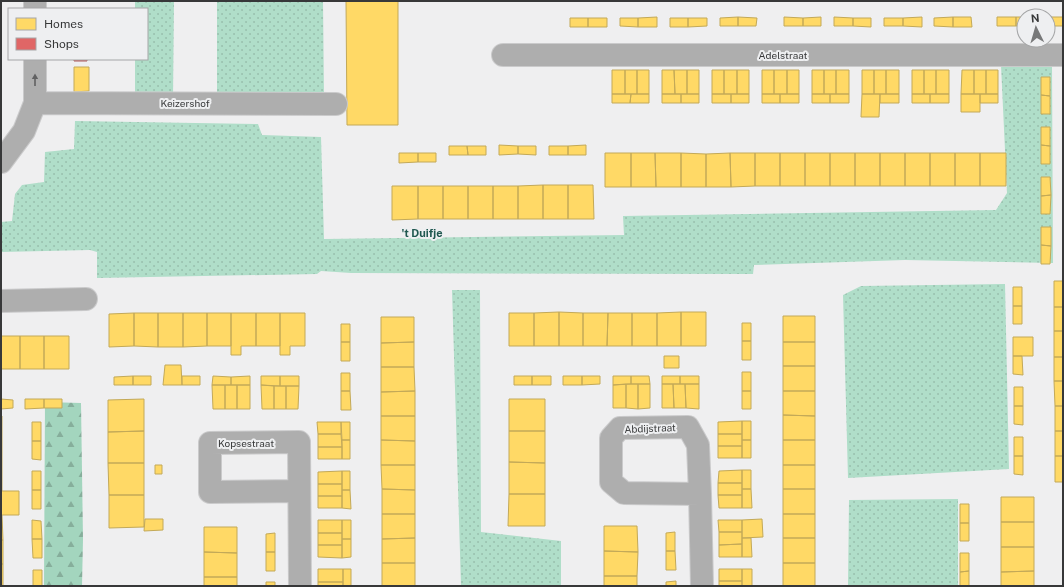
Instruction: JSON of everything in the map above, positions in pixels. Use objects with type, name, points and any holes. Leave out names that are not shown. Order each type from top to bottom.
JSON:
[{"type":"street","name":"Adelstraat","points":[[503,55],[1063,55]]},
{"type":"street","points":[[3,157],[24,131],[35,103],[35,60]]},
{"type":"street","name":"Keizershof","points":[[35,103],[336,104]]},
{"type":"street","points":[[1,301],[86,299]]},
{"type":"street","name":"Abdijstraat","points":[[700,494],[624,493],[611,482],[611,438],[620,428],[688,427],[698,445],[700,494],[702,586]]},
{"type":"street","points":[[299,491],[300,586]]},
{"type":"green space","points":[[135,1],[174,1],[173,98],[135,98],[135,60],[148,60],[148,8],[135,8]]},
{"type":"green space","points":[[217,1],[323,1],[324,98],[217,98]]},
{"type":"green space","points":[[1001,65],[1052,65],[1053,263],[905,260],[754,265],[753,274],[351,273],[321,271],[317,274],[97,278],[97,252],[90,250],[1,252],[1,222],[12,221],[15,194],[22,185],[44,182],[45,152],[74,149],[75,121],[258,124],[262,135],[321,137],[324,239],[624,235],[623,216],[996,210],[1007,193]]},
{"type":"green space","points":[[1005,284],[1009,469],[848,478],[843,295],[861,286]]},
{"type":"green space","points":[[452,290],[480,290],[481,532],[561,541],[561,586],[461,586]]},
{"type":"green space","points":[[45,402],[81,403],[83,539],[82,586],[44,586]]},
{"type":"green space","points":[[958,499],[958,586],[848,586],[849,500]]},
{"type":"building: Homes","points":[[346,1],[398,1],[398,125],[347,125]]},
{"type":"building: Homes","points":[[657,17],[657,27],[638,27],[638,18]]},
{"type":"building: Homes","points":[[738,17],[757,18],[756,26],[738,26]]},
{"type":"building: Homes","points":[[738,17],[738,26],[720,26],[720,18]]},
{"type":"building: Homes","points":[[784,17],[803,18],[803,26],[784,26]]},
{"type":"building: Homes","points":[[821,17],[821,26],[803,26],[803,18]]},
{"type":"building: Homes","points":[[834,17],[853,18],[853,26],[834,26]]},
{"type":"building: Homes","points":[[922,17],[922,27],[903,26],[903,18]]},
{"type":"building: Homes","points":[[953,17],[971,17],[972,27],[953,27]]},
{"type":"building: Homes","points":[[953,17],[953,27],[934,26],[934,18]]},
{"type":"building: Homes","points":[[997,17],[1016,17],[1016,26],[997,26]]},
{"type":"building: Homes","points":[[1056,17],[1063,17],[1063,26],[1056,26]]},
{"type":"building: Homes","points":[[570,18],[588,18],[588,27],[570,27]]},
{"type":"building: Homes","points":[[588,18],[607,18],[607,27],[588,27]]},
{"type":"building: Homes","points":[[620,18],[638,18],[638,27],[620,26]]},
{"type":"building: Homes","points":[[670,18],[688,18],[688,27],[670,27]]},
{"type":"building: Homes","points":[[688,18],[707,18],[707,26],[688,27]]},
{"type":"building: Homes","points":[[853,18],[871,18],[871,27],[853,26]]},
{"type":"building: Homes","points":[[884,18],[903,18],[903,26],[884,26]]},
{"type":"building: Homes","points":[[74,67],[89,67],[89,91],[74,92]]},
{"type":"building: Homes","points":[[612,70],[625,70],[625,94],[612,94]]},
{"type":"building: Homes","points":[[625,70],[637,70],[637,94],[625,94]]},
{"type":"building: Homes","points":[[637,70],[649,70],[649,94],[637,94]]},
{"type":"building: Homes","points":[[662,70],[674,70],[675,94],[662,94]]},
{"type":"building: Homes","points":[[674,70],[687,70],[687,94],[675,94]]},
{"type":"building: Homes","points":[[687,70],[699,70],[699,94],[687,94]]},
{"type":"building: Homes","points":[[712,70],[724,70],[724,94],[712,94]]},
{"type":"building: Homes","points":[[724,70],[737,70],[737,94],[724,94]]},
{"type":"building: Homes","points":[[737,70],[749,70],[749,94],[737,94]]},
{"type":"building: Homes","points":[[762,70],[774,70],[774,94],[762,94]]},
{"type":"building: Homes","points":[[774,70],[787,70],[787,94],[774,94]]},
{"type":"building: Homes","points":[[787,70],[799,70],[799,94],[787,94]]},
{"type":"building: Homes","points":[[812,70],[824,70],[824,94],[812,94]]},
{"type":"building: Homes","points":[[824,70],[836,70],[836,94],[824,94]]},
{"type":"building: Homes","points":[[836,70],[849,70],[849,94],[836,94]]},
{"type":"building: Homes","points":[[862,70],[874,70],[874,94],[862,94]]},
{"type":"building: Homes","points":[[874,70],[886,70],[886,94],[874,94]]},
{"type":"building: Homes","points":[[886,70],[899,70],[899,94],[886,94]]},
{"type":"building: Homes","points":[[912,70],[924,70],[924,94],[912,94]]},
{"type":"building: Homes","points":[[924,70],[936,70],[936,94],[924,94]]},
{"type":"building: Homes","points":[[936,70],[949,70],[949,94],[936,94]]},
{"type":"building: Homes","points":[[962,70],[974,70],[974,94],[961,94]]},
{"type":"building: Homes","points":[[974,70],[986,70],[986,94],[974,94]]},
{"type":"building: Homes","points":[[986,70],[998,70],[998,94],[986,94]]},
{"type":"building: Homes","points":[[1041,77],[1050,77],[1050,96],[1041,95]]},
{"type":"building: Homes","points":[[612,94],[631,94],[630,103],[612,103]]},
{"type":"building: Homes","points":[[631,94],[649,94],[649,103],[630,103]]},
{"type":"building: Homes","points":[[662,94],[681,94],[681,103],[662,103]]},
{"type":"building: Homes","points":[[681,94],[699,94],[699,103],[681,103]]},
{"type":"building: Homes","points":[[712,94],[731,94],[731,103],[712,103]]},
{"type":"building: Homes","points":[[731,94],[749,94],[749,103],[731,103]]},
{"type":"building: Homes","points":[[762,94],[780,94],[780,103],[762,103]]},
{"type":"building: Homes","points":[[780,94],[799,94],[799,103],[780,103]]},
{"type":"building: Homes","points":[[812,94],[830,94],[830,103],[812,103]]},
{"type":"building: Homes","points":[[830,94],[849,94],[849,103],[830,103]]},
{"type":"building: Homes","points":[[862,94],[880,94],[879,117],[861,117]]},
{"type":"building: Homes","points":[[880,94],[899,94],[899,103],[880,103]]},
{"type":"building: Homes","points":[[912,94],[930,94],[930,103],[912,103]]},
{"type":"building: Homes","points":[[930,94],[949,94],[949,103],[930,103]]},
{"type":"building: Homes","points":[[961,94],[980,94],[980,112],[961,112]]},
{"type":"building: Homes","points":[[980,94],[998,94],[998,103],[980,103]]},
{"type":"building: Homes","points":[[1041,95],[1050,96],[1050,114],[1041,114]]},
{"type":"building: Homes","points":[[1041,127],[1050,127],[1050,146],[1041,145]]},
{"type":"building: Homes","points":[[499,145],[518,146],[518,154],[499,155]]},
{"type":"building: Homes","points":[[586,145],[586,155],[568,155],[568,146]]},
{"type":"building: Homes","points":[[1041,145],[1050,146],[1050,164],[1041,164]]},
{"type":"building: Homes","points":[[449,146],[467,146],[468,155],[449,155]]},
{"type":"building: Homes","points":[[467,146],[486,146],[486,155],[468,155]]},
{"type":"building: Homes","points":[[518,146],[536,146],[536,155],[518,154]]},
{"type":"building: Homes","points":[[549,146],[568,146],[568,155],[549,155]]},
{"type":"building: Homes","points":[[399,153],[418,153],[418,162],[399,163]]},
{"type":"building: Homes","points":[[418,153],[436,153],[436,162],[418,162]]},
{"type":"building: Homes","points":[[605,153],[631,153],[631,187],[605,187]]},
{"type":"building: Homes","points":[[631,153],[655,153],[656,187],[631,187]]},
{"type":"building: Homes","points":[[655,153],[681,153],[681,187],[656,187]]},
{"type":"building: Homes","points":[[681,153],[706,154],[706,187],[681,187]]},
{"type":"building: Homes","points":[[730,153],[731,187],[706,187],[706,154]]},
{"type":"building: Homes","points":[[730,153],[755,153],[755,186],[731,187]]},
{"type":"building: Homes","points":[[755,153],[780,153],[780,186],[755,186]]},
{"type":"building: Homes","points":[[780,153],[805,153],[805,186],[780,186]]},
{"type":"building: Homes","points":[[805,153],[830,153],[830,186],[805,186]]},
{"type":"building: Homes","points":[[830,153],[855,153],[855,186],[830,186]]},
{"type":"building: Homes","points":[[855,153],[880,153],[880,186],[855,186]]},
{"type":"building: Homes","points":[[880,153],[905,153],[905,186],[880,186]]},
{"type":"building: Homes","points":[[905,153],[930,153],[930,186],[905,186]]},
{"type":"building: Homes","points":[[930,153],[955,153],[955,186],[930,186]]},
{"type":"building: Homes","points":[[955,153],[980,153],[980,186],[955,186]]},
{"type":"building: Homes","points":[[980,153],[1006,153],[1006,186],[980,186]]},
{"type":"building: Homes","points":[[1041,177],[1050,177],[1051,195],[1041,196]]},
{"type":"building: Homes","points":[[543,185],[568,185],[568,219],[543,219]]},
{"type":"building: Homes","points":[[543,185],[543,219],[518,219],[518,186]]},
{"type":"building: Homes","points":[[568,185],[593,185],[594,219],[568,219]]},
{"type":"building: Homes","points":[[392,186],[418,186],[418,219],[392,220]]},
{"type":"building: Homes","points":[[418,186],[443,186],[443,219],[418,219]]},
{"type":"building: Homes","points":[[443,186],[468,186],[468,219],[443,219]]},
{"type":"building: Homes","points":[[468,186],[493,186],[493,219],[468,219]]},
{"type":"building: Homes","points":[[493,186],[518,186],[518,219],[493,219]]},
{"type":"building: Homes","points":[[1051,195],[1050,214],[1041,214],[1041,196]]},
{"type":"building: Homes","points":[[1041,227],[1051,227],[1051,246],[1041,245]]},
{"type":"building: Homes","points":[[1041,245],[1051,246],[1050,264],[1041,264]]},
{"type":"building: Homes","points":[[1054,281],[1063,281],[1063,307],[1054,307]]},
{"type":"building: Homes","points":[[1013,287],[1022,287],[1022,306],[1013,306]]},
{"type":"building: Homes","points":[[1013,306],[1022,306],[1022,324],[1013,324]]},
{"type":"building: Homes","points":[[1054,307],[1063,307],[1063,331],[1054,331]]},
{"type":"building: Homes","points":[[559,312],[559,346],[534,346],[534,313]]},
{"type":"building: Homes","points":[[559,312],[583,313],[583,346],[559,346]]},
{"type":"building: Homes","points":[[681,312],[706,312],[706,346],[681,346]]},
{"type":"building: Homes","points":[[681,312],[681,346],[657,346],[657,313]]},
{"type":"building: Homes","points":[[134,313],[134,346],[109,347],[109,314]]},
{"type":"building: Homes","points":[[134,313],[158,313],[158,347],[134,346]]},
{"type":"building: Homes","points":[[158,313],[183,313],[183,347],[158,347]]},
{"type":"building: Homes","points":[[183,313],[207,313],[207,346],[183,347]]},
{"type":"building: Homes","points":[[207,313],[231,313],[231,346],[207,346]]},
{"type":"building: Homes","points":[[231,313],[256,313],[256,346],[241,346],[241,355],[231,355]]},
{"type":"building: Homes","points":[[256,313],[280,313],[280,346],[256,346]]},
{"type":"building: Homes","points":[[280,313],[305,313],[305,346],[290,346],[290,355],[280,355]]},
{"type":"building: Homes","points":[[509,313],[534,313],[534,346],[509,346]]},
{"type":"building: Homes","points":[[583,313],[608,313],[607,346],[583,346]]},
{"type":"building: Homes","points":[[608,313],[632,313],[632,346],[607,346]]},
{"type":"building: Homes","points":[[632,313],[657,313],[657,346],[632,346]]},
{"type":"building: Homes","points":[[783,316],[815,316],[815,342],[783,342]]},
{"type":"building: Homes","points":[[381,317],[414,317],[414,342],[381,343]]},
{"type":"building: Homes","points":[[742,323],[751,323],[751,341],[742,341]]},
{"type":"building: Homes","points":[[341,324],[350,324],[350,342],[341,342]]},
{"type":"building: Homes","points":[[1054,331],[1063,331],[1063,357],[1054,357]]},
{"type":"building: Homes","points":[[1,336],[20,336],[20,369],[1,369]]},
{"type":"building: Homes","points":[[20,336],[44,336],[44,369],[20,369]]},
{"type":"building: Homes","points":[[44,336],[69,336],[69,369],[44,369]]},
{"type":"building: Homes","points":[[1013,337],[1033,337],[1033,356],[1013,356]]},
{"type":"building: Homes","points":[[742,341],[751,341],[751,360],[742,360]]},
{"type":"building: Homes","points":[[341,342],[350,342],[350,361],[341,361]]},
{"type":"building: Homes","points":[[414,342],[414,367],[381,367],[381,343]]},
{"type":"building: Homes","points":[[783,342],[815,342],[815,366],[783,366]]},
{"type":"building: Homes","points":[[664,356],[679,356],[679,368],[664,368]]},
{"type":"building: Homes","points":[[1013,356],[1022,356],[1023,375],[1013,374]]},
{"type":"building: Homes","points":[[1054,357],[1063,357],[1063,381],[1054,381]]},
{"type":"building: Homes","points":[[165,365],[181,365],[182,385],[163,385]]},
{"type":"building: Homes","points":[[783,366],[815,366],[815,391],[783,391]]},
{"type":"building: Homes","points":[[381,367],[414,367],[415,391],[381,392]]},
{"type":"building: Homes","points":[[742,372],[751,372],[751,391],[742,391]]},
{"type":"building: Homes","points":[[341,373],[350,373],[350,391],[341,391]]},
{"type":"building: Homes","points":[[133,376],[133,385],[114,385],[114,377]]},
{"type":"building: Homes","points":[[133,376],[151,376],[151,385],[133,385]]},
{"type":"building: Homes","points":[[182,376],[200,376],[200,385],[182,385]]},
{"type":"building: Homes","points":[[213,376],[231,377],[231,385],[212,385]]},
{"type":"building: Homes","points":[[250,376],[250,385],[231,385],[231,377]]},
{"type":"building: Homes","points":[[261,376],[280,376],[280,386],[261,385]]},
{"type":"building: Homes","points":[[280,376],[299,376],[299,386],[280,386]]},
{"type":"building: Homes","points":[[514,376],[532,376],[532,385],[514,385]]},
{"type":"building: Homes","points":[[532,376],[551,376],[551,385],[532,385]]},
{"type":"building: Homes","points":[[563,376],[582,376],[582,385],[563,385]]},
{"type":"building: Homes","points":[[582,376],[600,376],[600,384],[582,385]]},
{"type":"building: Homes","points":[[613,376],[631,376],[631,384],[613,385]]},
{"type":"building: Homes","points":[[631,376],[649,376],[650,384],[631,384]]},
{"type":"building: Homes","points":[[662,376],[680,376],[680,384],[662,384]]},
{"type":"building: Homes","points":[[680,376],[699,376],[699,384],[680,384]]},
{"type":"building: Homes","points":[[1054,381],[1063,381],[1063,406],[1055,406]]},
{"type":"building: Homes","points":[[626,384],[626,408],[613,408],[613,385]]},
{"type":"building: Homes","points":[[626,384],[638,384],[638,409],[626,408]]},
{"type":"building: Homes","points":[[638,384],[650,384],[650,408],[638,409]]},
{"type":"building: Homes","points":[[662,384],[673,384],[674,408],[662,408]]},
{"type":"building: Homes","points":[[673,384],[685,384],[686,408],[674,408]]},
{"type":"building: Homes","points":[[685,384],[699,384],[699,409],[686,408]]},
{"type":"building: Homes","points":[[212,385],[225,385],[225,409],[213,409]]},
{"type":"building: Homes","points":[[225,385],[237,385],[237,409],[225,409]]},
{"type":"building: Homes","points":[[237,385],[250,385],[250,409],[237,409]]},
{"type":"building: Homes","points":[[261,385],[274,386],[274,409],[262,409]]},
{"type":"building: Homes","points":[[274,386],[286,386],[286,409],[274,409]]},
{"type":"building: Homes","points":[[286,386],[299,386],[298,409],[286,409]]},
{"type":"building: Homes","points":[[1014,387],[1023,387],[1023,406],[1014,406]]},
{"type":"building: Homes","points":[[341,391],[350,391],[351,410],[341,410]]},
{"type":"building: Homes","points":[[415,391],[415,416],[381,416],[381,392]]},
{"type":"building: Homes","points":[[742,391],[751,391],[751,409],[742,409]]},
{"type":"building: Homes","points":[[783,391],[815,391],[815,416],[783,415]]},
{"type":"building: Homes","points":[[1,399],[13,400],[13,408],[1,409]]},
{"type":"building: Homes","points":[[25,399],[44,399],[44,408],[25,409]]},
{"type":"building: Homes","points":[[44,399],[62,399],[62,408],[44,408]]},
{"type":"building: Homes","points":[[144,399],[144,431],[108,432],[108,400]]},
{"type":"building: Homes","points":[[509,399],[545,399],[545,431],[509,431]]},
{"type":"building: Homes","points":[[1014,406],[1023,406],[1023,425],[1014,424]]},
{"type":"building: Homes","points":[[1055,406],[1063,406],[1063,431],[1055,431]]},
{"type":"building: Homes","points":[[783,415],[815,416],[815,440],[783,440]]},
{"type":"building: Homes","points":[[2,416],[2,442],[1,442]]},
{"type":"building: Homes","points":[[381,416],[415,416],[415,441],[381,440]]},
{"type":"building: Homes","points":[[742,421],[742,434],[718,434],[718,422]]},
{"type":"building: Homes","points":[[742,421],[751,421],[751,440],[742,440]]},
{"type":"building: Homes","points":[[32,422],[41,422],[41,441],[32,441]]},
{"type":"building: Homes","points":[[317,422],[341,422],[341,434],[318,434]]},
{"type":"building: Homes","points":[[341,422],[350,422],[350,440],[342,440]]},
{"type":"building: Homes","points":[[144,431],[144,463],[108,463],[108,432]]},
{"type":"building: Homes","points":[[509,431],[545,431],[545,463],[509,462]]},
{"type":"building: Homes","points":[[1055,431],[1063,431],[1063,456],[1055,456]]},
{"type":"building: Homes","points":[[318,434],[341,434],[342,447],[318,447]]},
{"type":"building: Homes","points":[[718,434],[742,434],[742,446],[718,446]]},
{"type":"building: Homes","points":[[1014,437],[1023,437],[1023,456],[1014,456]]},
{"type":"building: Homes","points":[[342,440],[350,440],[350,459],[342,459]]},
{"type":"building: Homes","points":[[381,440],[415,441],[415,465],[381,465]]},
{"type":"building: Homes","points":[[742,440],[751,440],[751,458],[742,458]]},
{"type":"building: Homes","points":[[783,440],[815,440],[815,465],[783,465]]},
{"type":"building: Homes","points":[[32,441],[41,441],[41,460],[32,459]]},
{"type":"building: Homes","points":[[2,442],[2,466],[1,466]]},
{"type":"building: Homes","points":[[718,446],[742,446],[742,458],[718,458]]},
{"type":"building: Homes","points":[[318,447],[342,447],[342,459],[318,459]]},
{"type":"building: Homes","points":[[1014,456],[1023,456],[1023,475],[1014,474]]},
{"type":"building: Homes","points":[[1055,456],[1063,456],[1063,482],[1055,482]]},
{"type":"building: Homes","points":[[509,462],[545,463],[545,494],[509,494]]},
{"type":"building: Homes","points":[[108,463],[144,463],[144,495],[109,495]]},
{"type":"building: Homes","points":[[155,465],[162,465],[162,474],[155,474]]},
{"type":"building: Homes","points":[[381,465],[415,465],[415,490],[382,489]]},
{"type":"building: Homes","points":[[783,465],[815,465],[815,489],[783,489]]},
{"type":"building: Homes","points":[[2,466],[2,491],[1,491]]},
{"type":"building: Homes","points":[[742,470],[742,483],[718,483],[719,471]]},
{"type":"building: Homes","points":[[742,470],[751,470],[751,489],[742,489]]},
{"type":"building: Homes","points":[[32,471],[41,471],[41,490],[32,490]]},
{"type":"building: Homes","points":[[342,471],[342,484],[318,484],[318,472]]},
{"type":"building: Homes","points":[[342,471],[350,471],[350,490],[342,490]]},
{"type":"building: Homes","points":[[718,483],[742,483],[742,495],[718,495]]},
{"type":"building: Homes","points":[[318,484],[342,484],[342,496],[318,496]]},
{"type":"building: Homes","points":[[382,489],[415,490],[415,514],[382,514]]},
{"type":"building: Homes","points":[[742,489],[751,489],[752,508],[742,508]]},
{"type":"building: Homes","points":[[783,489],[815,489],[815,514],[783,514]]},
{"type":"building: Homes","points":[[32,490],[41,490],[41,509],[32,509]]},
{"type":"building: Homes","points":[[342,490],[350,490],[351,509],[342,508]]},
{"type":"building: Homes","points":[[1,491],[19,491],[19,515],[1,515]]},
{"type":"building: Homes","points":[[509,494],[545,494],[545,526],[508,526]]},
{"type":"building: Homes","points":[[109,495],[144,495],[144,527],[109,528]]},
{"type":"building: Homes","points":[[718,495],[742,495],[742,508],[719,508]]},
{"type":"building: Homes","points":[[318,496],[342,496],[342,508],[318,508]]},
{"type":"building: Homes","points":[[1001,497],[1034,497],[1034,522],[1001,522]]},
{"type":"building: Homes","points":[[960,504],[969,504],[969,523],[960,523]]},
{"type":"building: Homes","points":[[382,514],[415,514],[415,538],[382,539]]},
{"type":"building: Homes","points":[[783,514],[815,514],[815,538],[783,538]]},
{"type":"building: Homes","points":[[2,515],[3,540],[1,540]]},
{"type":"building: Homes","points":[[145,519],[163,519],[163,530],[144,531]]},
{"type":"building: Homes","points":[[762,519],[763,537],[742,538],[742,520]]},
{"type":"building: Homes","points":[[32,520],[41,521],[42,539],[32,539]]},
{"type":"building: Homes","points":[[318,520],[342,520],[342,533],[318,533]]},
{"type":"building: Homes","points":[[342,520],[351,520],[351,539],[342,539]]},
{"type":"building: Homes","points":[[718,520],[742,520],[742,532],[719,532]]},
{"type":"building: Homes","points":[[1001,522],[1034,522],[1034,547],[1001,547]]},
{"type":"building: Homes","points":[[960,523],[969,523],[969,541],[960,541]]},
{"type":"building: Homes","points":[[604,526],[637,526],[638,552],[604,551]]},
{"type":"building: Homes","points":[[204,527],[237,527],[237,553],[204,552]]},
{"type":"building: Homes","points":[[675,532],[675,551],[666,551],[666,533]]},
{"type":"building: Homes","points":[[719,532],[742,532],[742,544],[719,545]]},
{"type":"building: Homes","points":[[275,533],[275,552],[266,552],[266,534]]},
{"type":"building: Homes","points":[[318,533],[342,533],[342,545],[318,545]]},
{"type":"building: Homes","points":[[415,538],[415,563],[382,563],[382,539]]},
{"type":"building: Homes","points":[[742,538],[751,538],[752,557],[742,557]]},
{"type":"building: Homes","points":[[783,538],[815,538],[815,563],[783,563]]},
{"type":"building: Homes","points":[[32,539],[42,539],[42,558],[33,558]]},
{"type":"building: Homes","points":[[342,539],[351,539],[351,557],[342,558]]},
{"type":"building: Homes","points":[[1,540],[3,540],[3,564],[1,564]]},
{"type":"building: Homes","points":[[742,544],[742,557],[719,557],[719,545]]},
{"type":"building: Homes","points":[[318,545],[342,545],[342,558],[318,557]]},
{"type":"building: Homes","points":[[1001,547],[1034,547],[1034,571],[1001,572]]},
{"type":"building: Homes","points":[[604,551],[638,552],[637,576],[604,576]]},
{"type":"building: Homes","points":[[666,551],[675,551],[676,570],[666,570]]},
{"type":"building: Homes","points":[[204,552],[237,553],[237,577],[204,577]]},
{"type":"building: Homes","points":[[266,552],[275,552],[275,571],[266,571]]},
{"type":"building: Homes","points":[[960,553],[969,553],[969,571],[960,572]]},
{"type":"building: Homes","points":[[382,563],[415,563],[415,586],[382,586]]},
{"type":"building: Homes","points":[[783,563],[815,563],[815,586],[783,586]]},
{"type":"building: Homes","points":[[1,564],[3,564],[3,586],[1,586]]},
{"type":"building: Homes","points":[[318,569],[343,569],[343,582],[318,582]]},
{"type":"building: Homes","points":[[343,569],[351,569],[351,586],[343,586]]},
{"type":"building: Homes","points":[[719,569],[742,569],[742,581],[719,581]]},
{"type":"building: Homes","points":[[742,569],[752,569],[752,586],[742,586]]},
{"type":"building: Homes","points":[[33,570],[42,570],[42,586],[33,586]]},
{"type":"building: Homes","points":[[969,571],[969,586],[960,586],[960,572]]},
{"type":"building: Homes","points":[[1034,571],[1034,586],[1001,586],[1001,572]]},
{"type":"building: Homes","points":[[604,576],[637,576],[637,586],[604,586]]},
{"type":"building: Homes","points":[[204,577],[237,577],[237,586],[204,586]]},
{"type":"building: Homes","points":[[676,581],[676,586],[666,586],[666,582]]},
{"type":"building: Homes","points":[[719,581],[742,581],[742,586],[719,586]]},
{"type":"building: Homes","points":[[266,582],[275,582],[275,586],[266,586]]},
{"type":"building: Homes","points":[[318,582],[343,582],[343,586],[318,586]]},
{"type":"building: Shops","points":[[74,60],[87,60],[87,61]]},
{"type":"district","name":"'t Duifje","points":[[422,233]]}]
